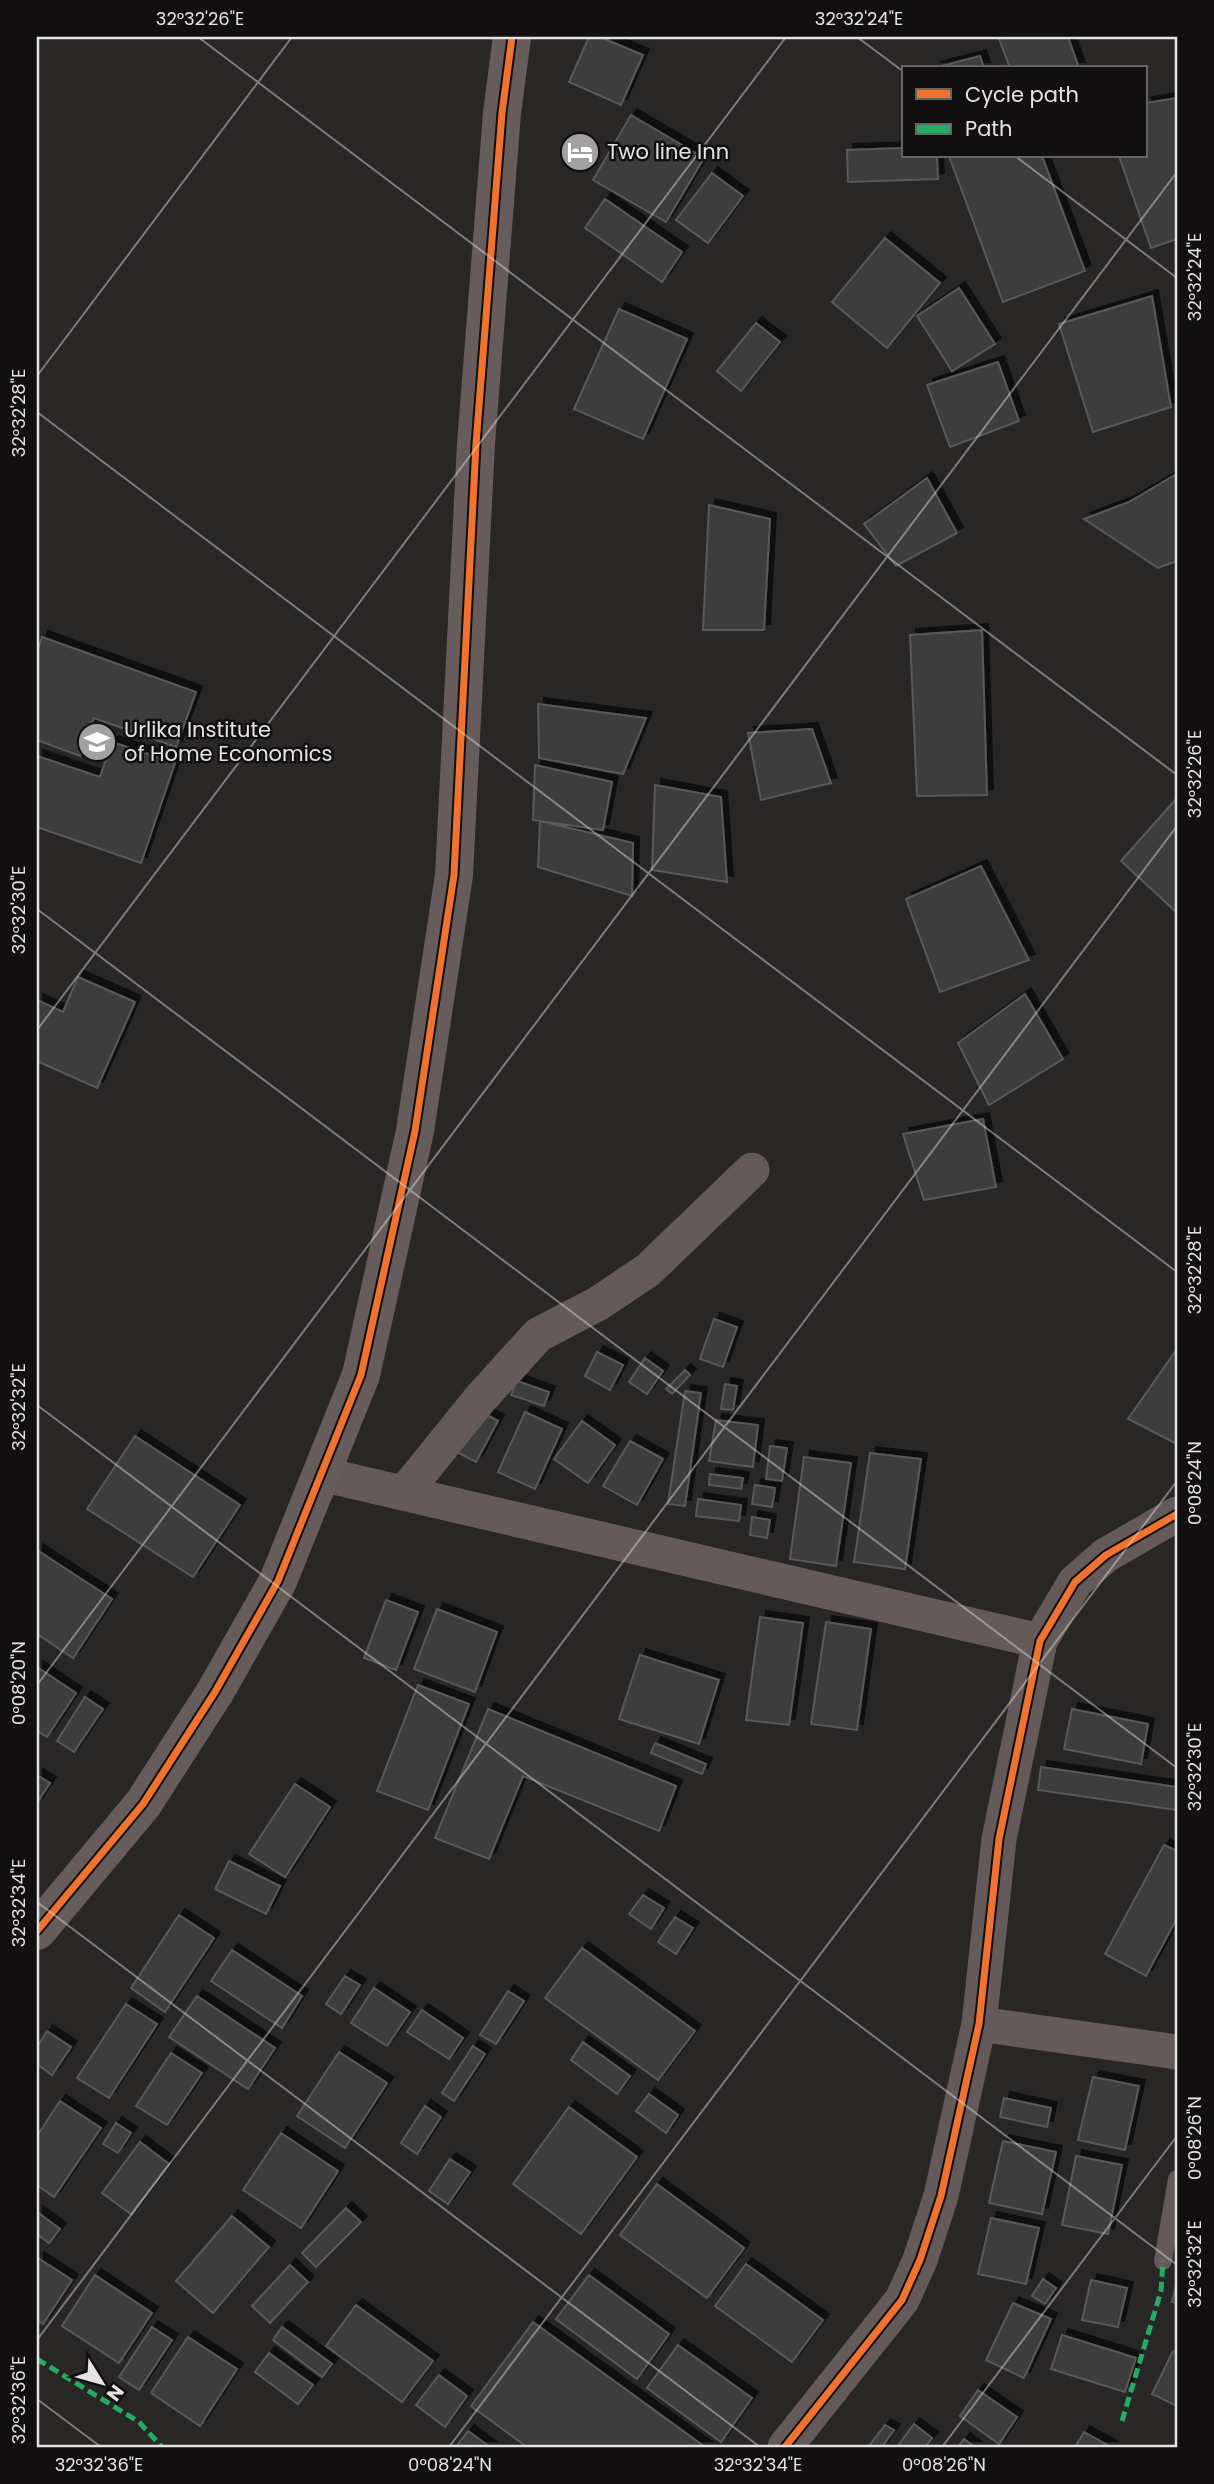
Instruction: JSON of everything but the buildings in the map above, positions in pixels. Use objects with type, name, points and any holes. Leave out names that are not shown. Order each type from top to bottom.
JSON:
[{"type":"street","points":[[37,1931],[143,1804],[215,1692],[278,1581],[361,1374],[415,1131],[454,875],[476,444],[502,113],[512,37]]},
{"type":"street","points":[[404,1493],[480,1399],[538,1335],[599,1303],[648,1270],[752,1170]]},
{"type":"street","points":[[321,1474],[1041,1641]]},
{"type":"street","points":[[785,2447],[902,2300],[920,2260],[941,2196],[979,2024],[999,1839],[1041,1641],[1075,1582],[1106,1555],[1177,1514]]},
{"type":"street","points":[[979,2024],[1177,2052]]},
{"type":"lane","points":[[1163,2261],[1177,2179]]},
{"type":"marked path","points":[[1122,2421],[1161,2291],[1163,2261]]},
{"type":"marked path","points":[[37,2359],[139,2422],[162,2447]]},
{"type":"cycle path","points":[[37,1931],[143,1804],[215,1692],[278,1581],[361,1375],[415,1131],[454,875],[476,444],[502,113],[512,37]]},
{"type":"cycle path","points":[[785,2447],[902,2300],[920,2260],[941,2196],[979,2024],[999,1839],[1040,1641],[1075,1582],[1106,1555],[1177,1514]]},
{"type":"place","name":"Two line Inn","points":[[580,152]]},
{"type":"place","name":"Urlika Institute of Home Economics","points":[[97,742]]}]
